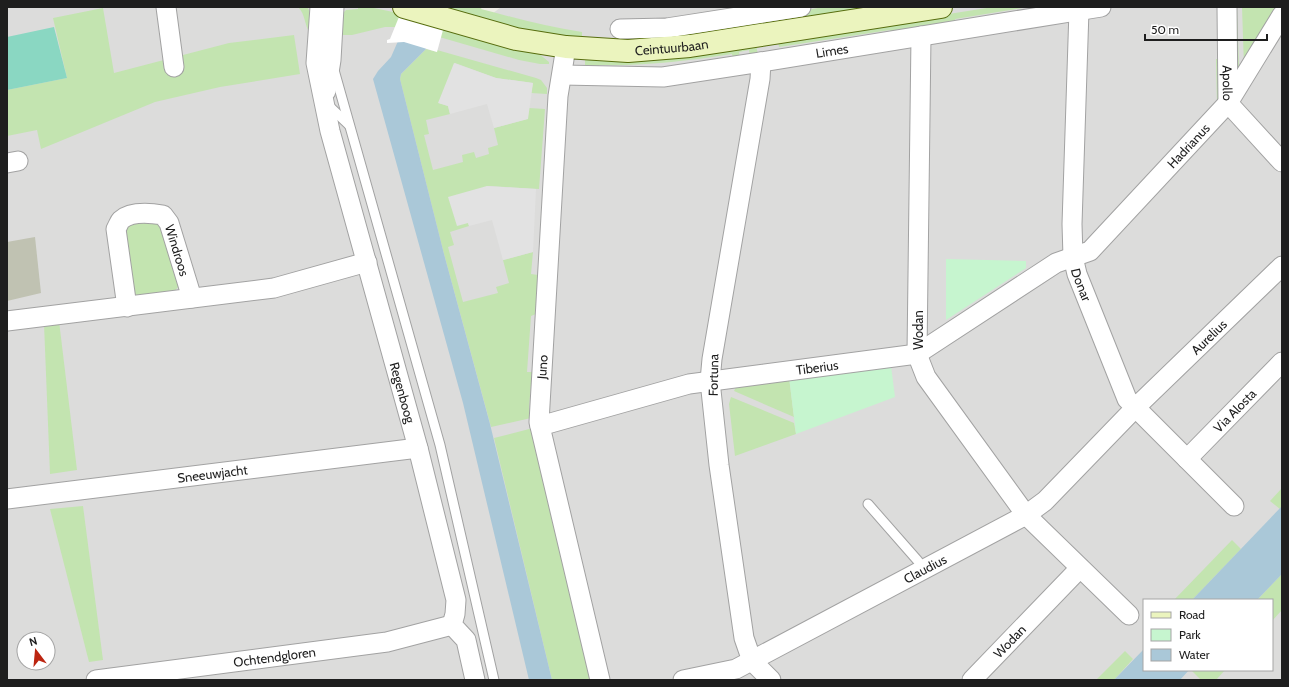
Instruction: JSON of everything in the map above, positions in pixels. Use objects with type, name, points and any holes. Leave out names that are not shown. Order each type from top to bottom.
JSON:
[{"type":"street","points":[[166,7],[174,68]]},
{"type":"street","name":"Regenboog","points":[[320,7],[316,63],[325,101],[330,132],[418,448],[456,600],[455,614],[452,625]]},
{"type":"street","name":"Regenboog","points":[[325,101],[331,60],[334,7]]},
{"type":"street","name":"Ceintuurbaan","points":[[404,7],[516,38],[566,47],[628,51],[690,46],[756,25],[941,7]]},
{"type":"street","points":[[620,29],[756,25],[801,7]]},
{"type":"street","name":"Limes","points":[[562,75],[663,77],[1101,7]]},
{"type":"street","name":"Apollo","points":[[1227,7],[1228,103],[1282,162]]},
{"type":"street","name":"Donar","points":[[1079,10],[1072,224],[1073,257],[1077,274],[1126,399],[1234,506]]},
{"type":"street","name":"Hadrianus","points":[[1073,257],[1090,251],[1228,103],[1282,15]]},
{"type":"street","name":"Wodan","points":[[921,36],[917,354],[926,377],[1026,515],[1129,615]]},
{"type":"street","name":"Juno","points":[[566,47],[558,96],[538,422],[600,680]]},
{"type":"street","name":"Fortuna","points":[[761,62],[760,79],[712,359],[710,380],[719,465],[744,638],[752,661],[771,680]]},
{"type":"street","name":"Windroos","points":[[127,307],[116,229],[120,221],[128,216],[153,213],[163,215],[169,223],[192,298]]},
{"type":"street","name":"Tiberius","points":[[540,426],[689,384],[710,380],[917,354],[1056,263],[1073,257]]},
{"type":"street","points":[[7,321],[274,288],[367,262]]},
{"type":"street","name":"Aurelius","points":[[1135,408],[1282,266]]},
{"type":"street","name":"Via Alosta","points":[[1186,459],[1282,362]]},
{"type":"street","name":"Claudius","points":[[683,680],[736,669],[1026,515],[1045,501],[1135,408]]},
{"type":"street","name":"Sneeuwjacht","points":[[7,499],[418,448]]},
{"type":"street","name":"Wodan","points":[[972,680],[1080,568]]},
{"type":"street","points":[[452,625],[466,640],[475,680]]},
{"type":"street","name":"Ochtendgloren","points":[[96,680],[386,642],[452,625]]},
{"type":"lane","name":"Regenboog","points":[[331,60],[440,446],[494,680]]},
{"type":"lane","name":"Regenboog","points":[[325,101],[350,126]]},
{"type":"lane","points":[[868,504],[918,561],[923,570]]},
{"type":"shaded area","points":[[7,7],[413,7],[478,25],[501,7],[1282,7],[1282,680],[7,680]]},
{"type":"shaded area","points":[[454,63],[496,78],[533,83],[528,119],[494,128],[487,104],[450,114],[448,106],[438,103]]},
{"type":"shaded area","points":[[487,186],[536,189],[533,252],[503,260],[492,220],[469,226],[468,223],[457,226],[448,197]]},
{"type":"shaded area","points":[[35,237],[41,293],[7,301],[7,242]]},
{"type":"green space","points":[[298,7],[307,7],[311,13],[310,33],[301,10]]},
{"type":"green space","points":[[358,7],[374,8],[398,13],[538,53],[549,62],[549,64],[519,60],[429,34],[399,27],[385,27],[352,35],[337,35],[341,15],[346,10],[358,9]]},
{"type":"green space","points":[[445,7],[482,7],[481,9],[519,19],[582,32],[582,41],[549,37],[449,11],[449,8]]},
{"type":"green space","points":[[824,7],[886,7],[766,26],[765,22],[770,16]]},
{"type":"green space","points":[[993,7],[1029,7],[955,19],[956,23],[891,34],[890,30],[779,47],[778,41]]},
{"type":"green space","points":[[1233,7],[1237,7],[1239,68],[1237,66]]},
{"type":"green space","points":[[1242,7],[1282,7],[1244,67]]},
{"type":"green space","points":[[103,8],[114,73],[229,43],[294,35],[300,74],[220,87],[155,102],[41,149],[37,130],[7,136],[7,90],[67,78],[53,18]]},
{"type":"green space","points":[[54,27],[67,78],[7,90],[7,37]]},
{"type":"green space","points":[[756,45],[758,55],[750,57],[749,50],[739,52],[740,58],[733,59],[732,54],[699,59],[633,65],[600,65],[599,69],[585,68],[585,59]]},
{"type":"green space","points":[[426,49],[437,52],[437,50],[536,78],[541,80],[547,88],[547,94],[531,93],[533,83],[496,78],[455,63],[439,103],[448,106],[450,114],[426,120],[429,134],[424,135],[433,170],[463,162],[462,155],[474,152],[476,158],[489,154],[488,148],[498,145],[494,128],[527,119],[529,108],[545,109],[539,189],[487,186],[468,223],[469,226],[450,232],[454,245],[448,247],[463,302],[498,293],[496,287],[509,283],[503,260],[533,252],[531,274],[538,275],[536,314],[531,316],[527,372],[532,372],[529,408],[531,418],[491,427],[444,254],[400,79],[401,74]]},
{"type":"green space","points":[[1216,59],[1221,59],[1222,96],[1217,105]]},
{"type":"green space","points":[[155,221],[161,225],[180,279],[178,287],[173,293],[137,296],[131,289],[125,227],[128,224]]},
{"type":"green space","points":[[946,259],[1026,261],[1026,268],[946,320]]},
{"type":"green space","points":[[59,321],[77,470],[50,474],[44,324]]},
{"type":"green space","points":[[891,366],[895,397],[796,434],[789,377]]},
{"type":"green space","points":[[789,377],[794,417],[734,391],[738,383]]},
{"type":"green space","points":[[731,397],[794,423],[796,434],[735,456],[729,404]]},
{"type":"green space","points":[[533,428],[592,680],[552,680],[494,438]]},
{"type":"green space","points":[[1282,488],[1282,506],[1280,509],[1270,501]]},
{"type":"green space","points":[[83,506],[103,660],[89,662],[50,509]]},
{"type":"green space","points":[[1232,540],[1241,549],[1193,599],[1175,599]]},
{"type":"green space","points":[[1282,574],[1282,610],[1273,620],[1273,599],[1258,599]]},
{"type":"green space","points":[[1125,651],[1133,659],[1114,680],[1096,680]]},
{"type":"green space","points":[[1192,671],[1224,671],[1216,680],[1201,680]]},
{"type":"water","points":[[413,7],[426,49],[401,74],[400,79],[444,254],[490,424],[552,680],[529,680],[463,403],[373,79],[391,57]]},
{"type":"water","points":[[1282,506],[1282,574],[1258,599],[1193,599]]},
{"type":"water","points":[[1143,650],[1143,671],[1188,671],[1180,680],[1114,680]]},
{"type":"pier","points":[[403,7],[449,8],[437,52],[404,42],[387,43],[387,40],[390,39]]}]
